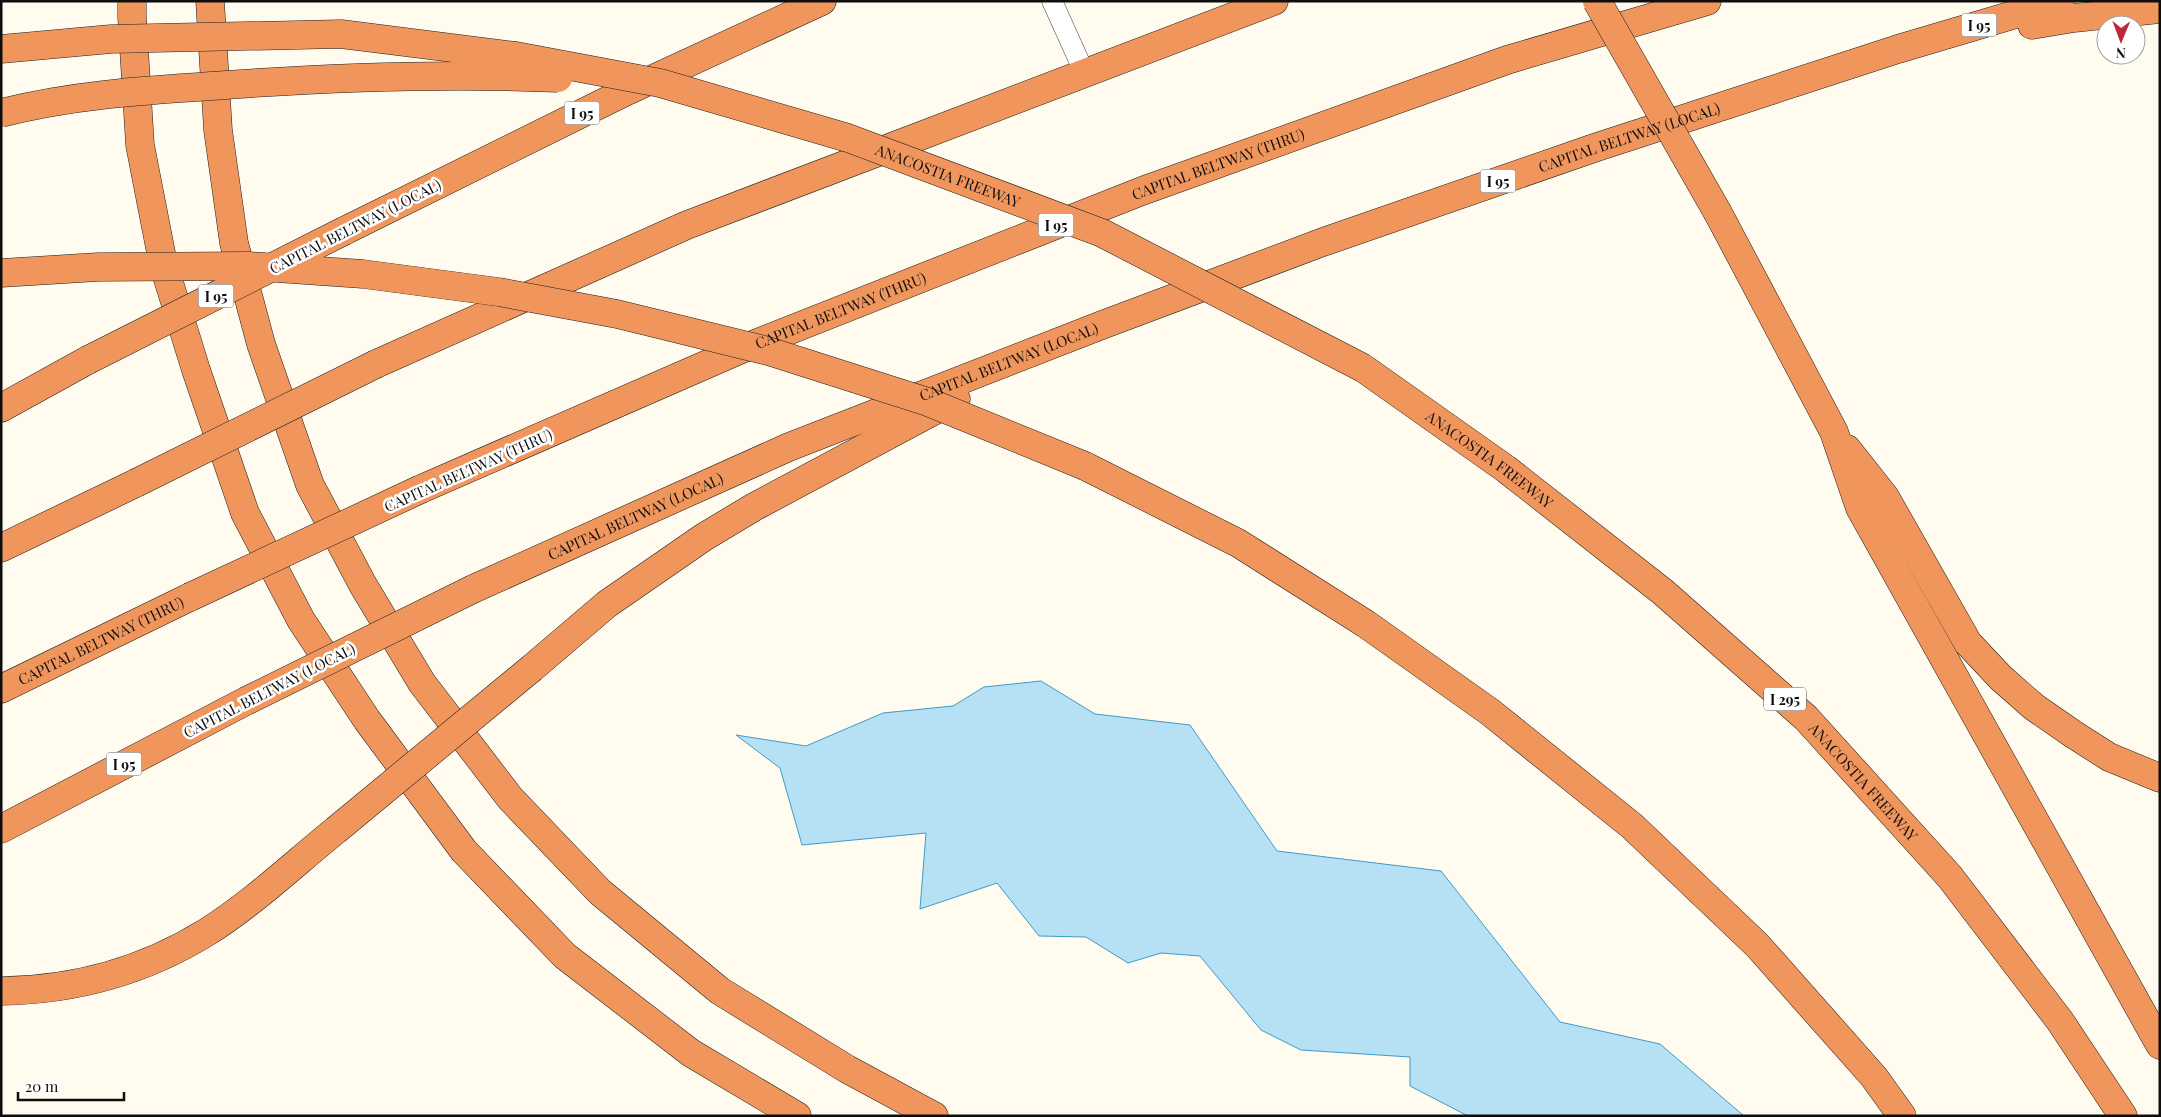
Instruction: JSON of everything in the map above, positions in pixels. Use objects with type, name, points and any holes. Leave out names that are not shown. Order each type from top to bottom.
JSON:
[{"type":"highway","points":[[132,1],[140,145],[163,263],[196,370],[245,513],[301,620],[367,720],[464,851],[565,956],[691,1053],[797,1116]]},
{"type":"highway","points":[[210,1],[218,130],[234,243],[261,344],[310,485],[363,584],[422,684],[510,798],[600,892],[720,990],[847,1069],[934,1116]]},
{"type":"highway","name":"CAPITAL BELTWAY (LOCAL)","points":[[1,408],[88,360],[344,231],[628,91],[822,1]]},
{"type":"highway","points":[[1,548],[376,364],[687,225],[1274,1]]},
{"type":"highway","points":[[1597,1],[1718,213],[1834,432],[1860,508],[2160,1044]]},
{"type":"highway","name":"CAPITAL BELTWAY (THRU)","points":[[1,689],[190,597],[421,490],[742,349],[1142,191],[1507,60],[1707,1]]},
{"type":"highway","name":"CAPITAL BELTWAY (LOCAL)","points":[[1,829],[246,700],[474,590],[789,447],[1102,325],[1323,242],[1594,148],[1898,49],[2060,1]]},
{"type":"highway","points":[[1898,49],[2065,19],[2160,9]]},
{"type":"highway","points":[[1,50],[111,39],[341,34],[516,56],[660,83]]},
{"type":"highway","points":[[1,113],[117,92],[340,77],[507,76],[660,83]]},
{"type":"highway","name":"ANACOSTIA FREEWAY","points":[[660,83],[848,138],[1102,233],[1363,368],[1506,469],[1656,586],[1806,718],[1950,877],[2060,1021],[2122,1116]]},
{"type":"highway","points":[[1,272],[98,267],[249,266],[363,274],[499,292],[617,314],[768,351],[928,402],[1085,466],[1238,544],[1366,624],[1490,712],[1632,826],[1757,945],[1874,1077],[1902,1116]]},
{"type":"highway","points":[[1,991],[29,991],[66,987],[103,978],[139,967],[208,931],[336,830],[607,604],[712,532],[762,502],[926,414],[1102,325]]},
{"type":"highway","points":[[1834,432],[1885,497],[1968,643],[2001,678],[2042,713],[2109,757],[2160,778]]},
{"type":"lane","points":[[1052,1],[1085,74]]},
{"type":"water","points":[[1041,681],[1095,714],[1190,725],[1277,851],[1441,871],[1560,1022],[1660,1044],[1744,1116],[1468,1116],[1410,1086],[1410,1057],[1301,1050],[1261,1030],[1200,956],[1161,953],[1128,963],[1086,937],[1039,936],[997,883],[920,909],[926,833],[802,845],[780,768],[736,735],[806,746],[883,713],[953,706],[984,687]]}]
